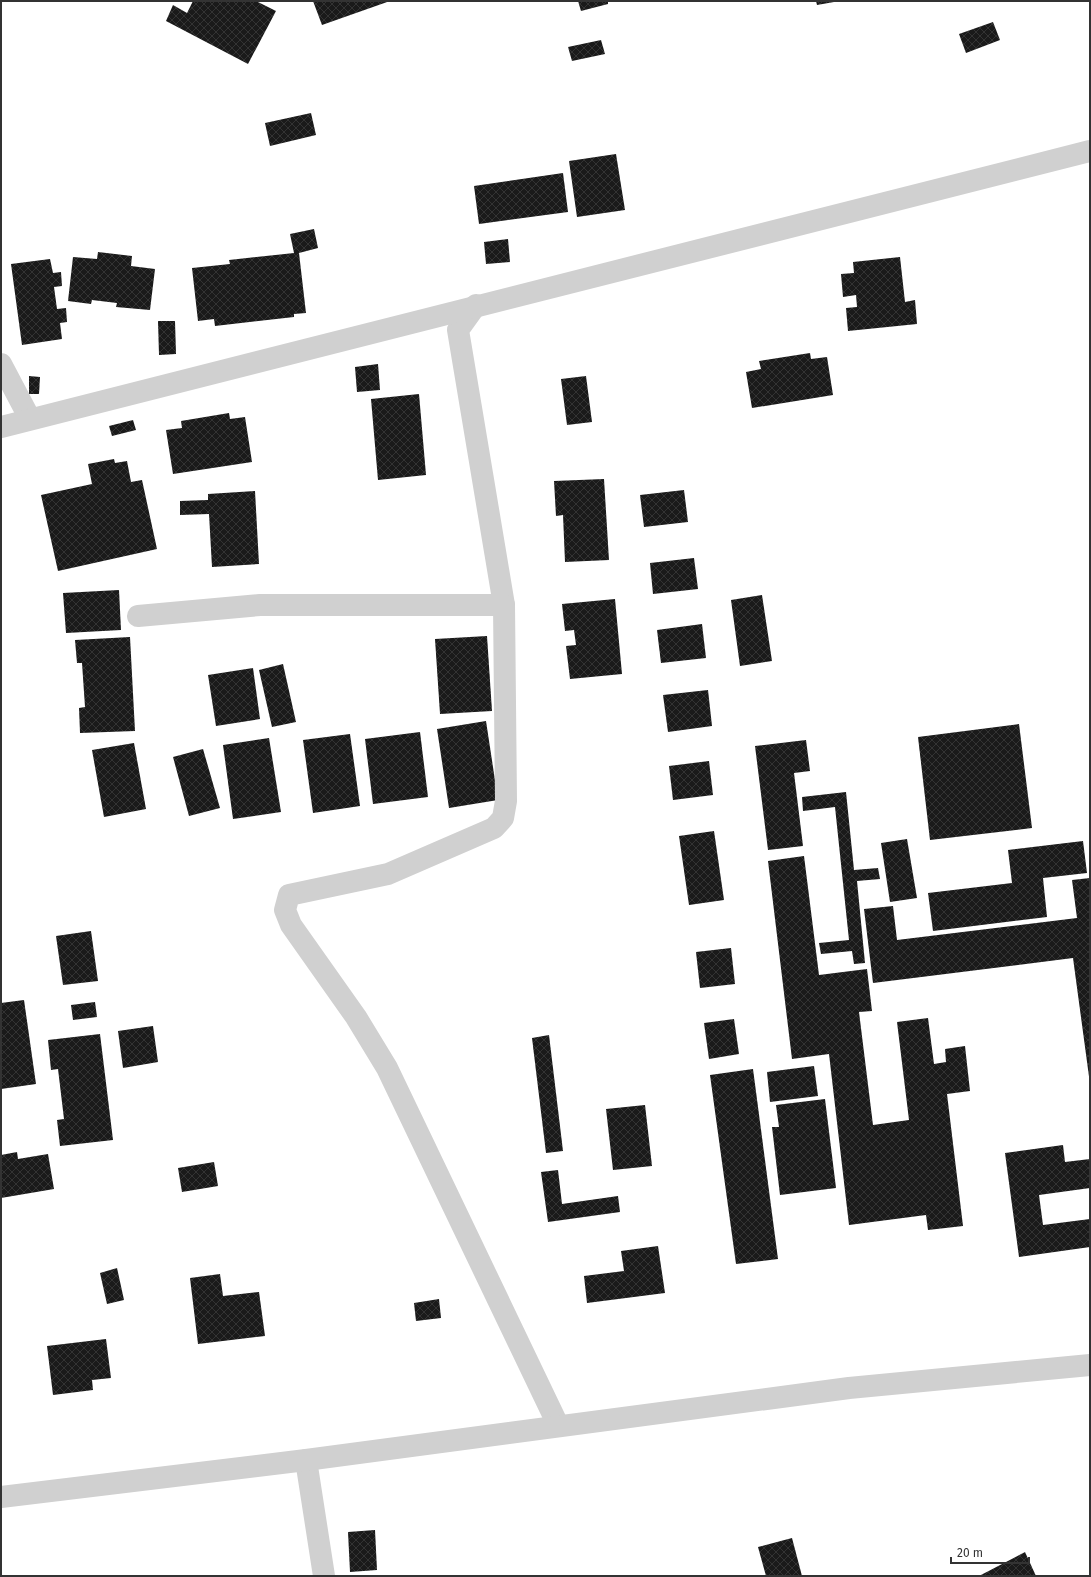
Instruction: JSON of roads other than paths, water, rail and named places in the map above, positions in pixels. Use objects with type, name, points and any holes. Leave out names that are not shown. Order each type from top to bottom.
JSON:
[{"type":"street","points":[[1,427],[476,305],[1090,151]]},
{"type":"street","points":[[476,305],[458,330],[504,605],[506,800],[503,818],[494,828],[388,874],[289,895],[285,910],[291,925],[356,1017],[387,1068],[558,1426]]},
{"type":"street","points":[[1,364],[30,419]]},
{"type":"street","points":[[138,616],[260,605],[504,605]]},
{"type":"street","points":[[1,1496],[306,1460],[849,1388],[1090,1365]]},
{"type":"street","points":[[306,1460],[324,1576]]}]
